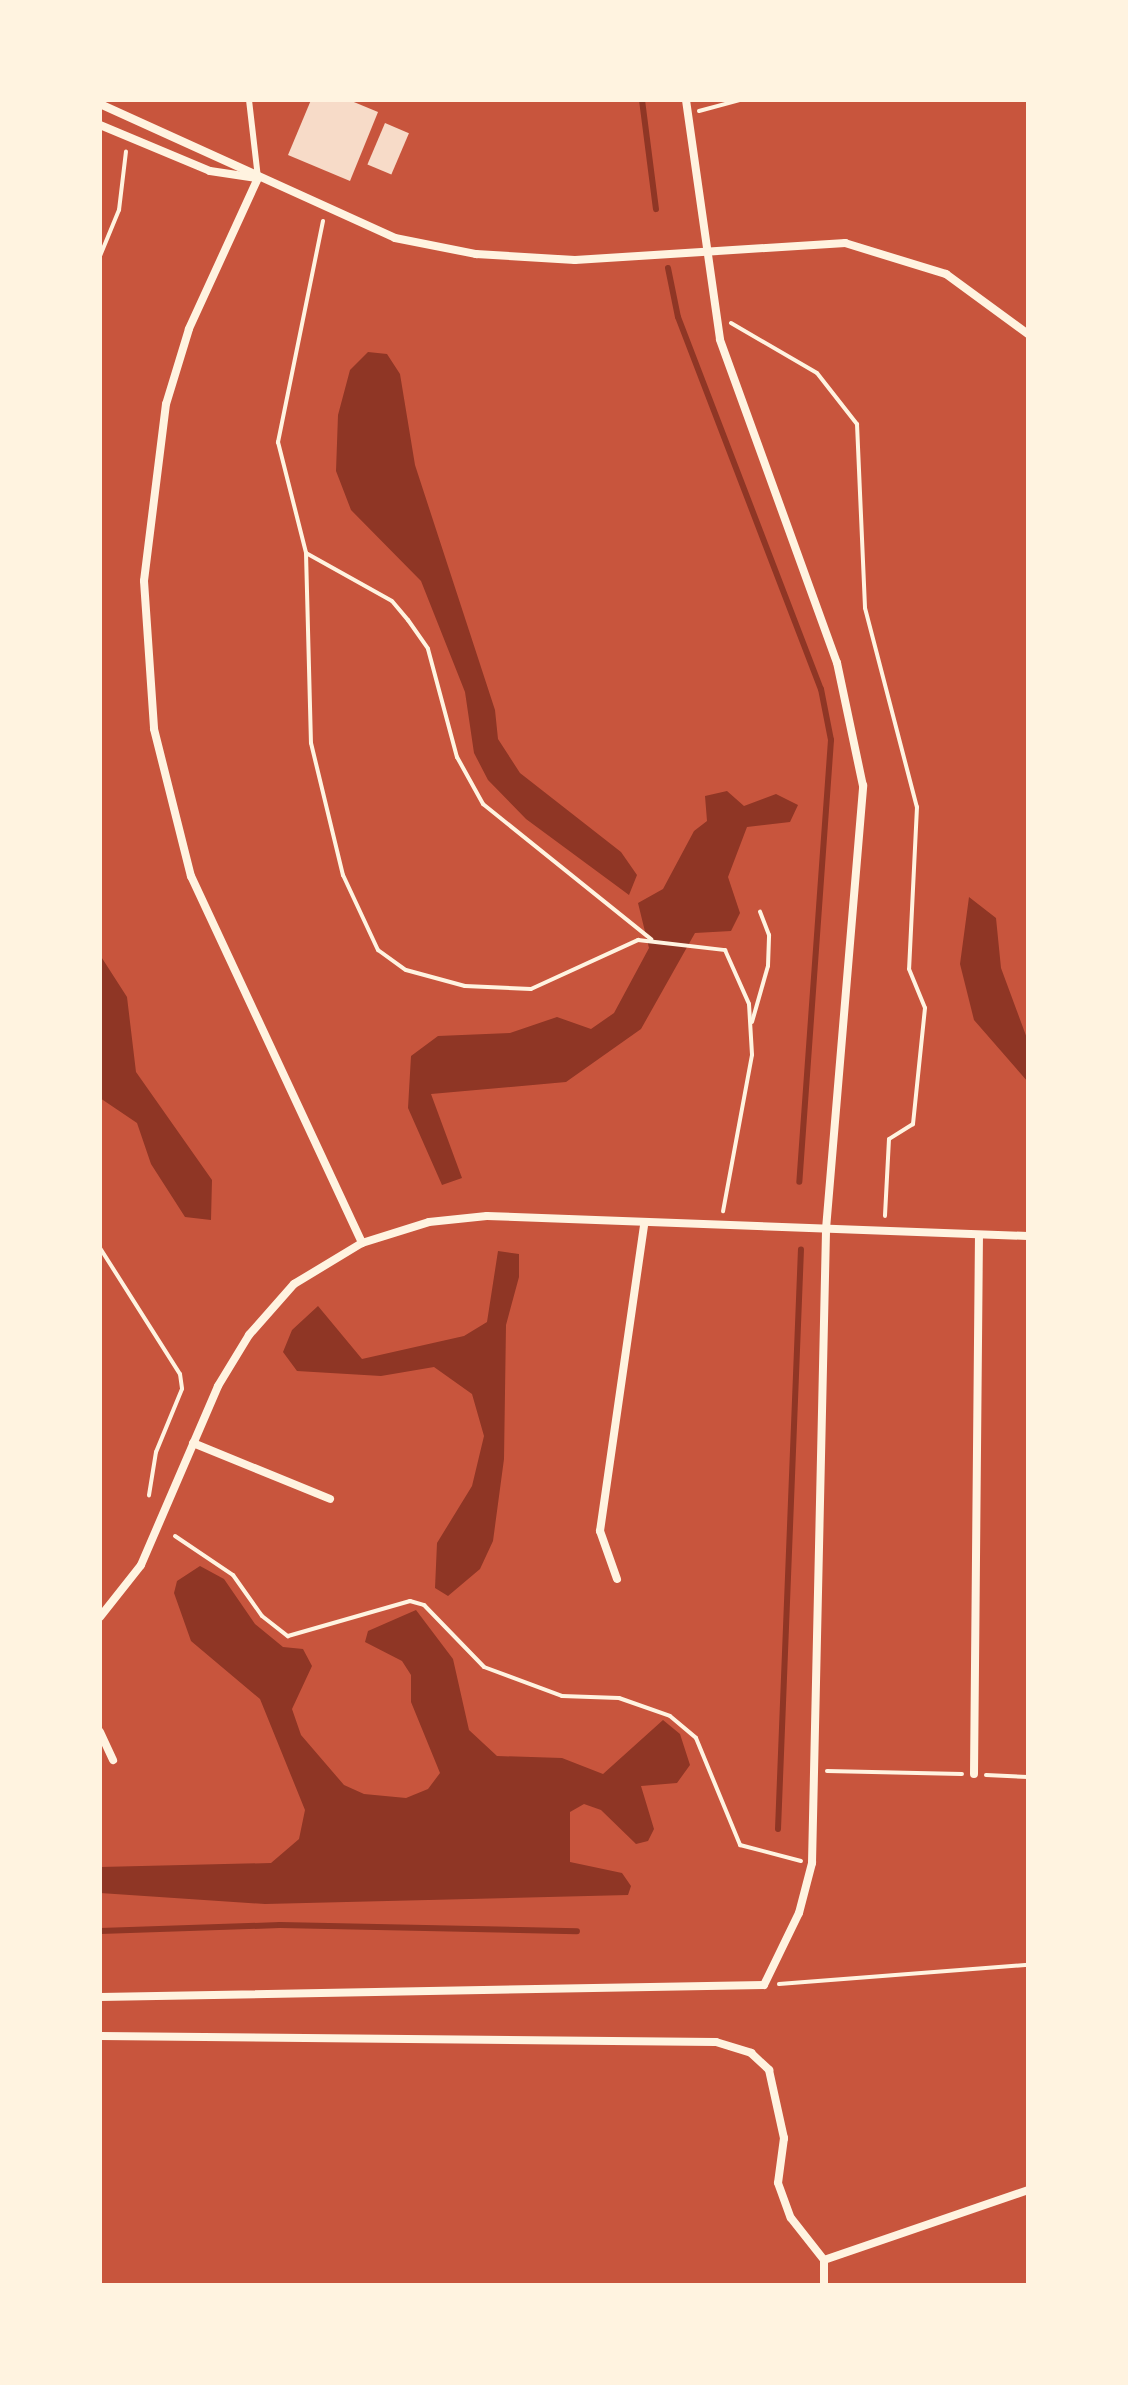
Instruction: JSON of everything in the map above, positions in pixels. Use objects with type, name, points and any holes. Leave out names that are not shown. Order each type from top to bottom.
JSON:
[{"type":"street","points":[[100,1997],[764,1985],[799,1913],[812,1863],[826,1229],[863,786],[837,663],[716,314],[704,249],[686,100]]},
{"type":"street","points":[[100,104],[325,211],[395,238],[476,254],[575,260],[789,241],[896,255],[946,274],[1028,334]]},
{"type":"street","points":[[100,125],[210,171],[258,178]]},
{"type":"street","points":[[258,178],[194,316],[166,404],[144,581],[154,729],[191,876],[362,1243]]},
{"type":"street","points":[[100,1617],[141,1565],[218,1386],[277,1301],[362,1243],[429,1222],[487,1216],[644,1225],[1028,1236]]},
{"type":"street","points":[[617,1579],[600,1531],[644,1225]]},
{"type":"street","points":[[974,1774],[979,1236]]},
{"type":"street","points":[[193,1443],[330,1499]]},
{"type":"street","points":[[100,1732],[113,1760]]},
{"type":"street","points":[[100,2036],[716,2042],[751,2053],[769,2070],[784,2138],[778,2183],[791,2218],[824,2260],[824,2285]]},
{"type":"street","points":[[824,2260],[1028,2190]]},
{"type":"lane","points":[[249,100],[258,178]]},
{"type":"path","points":[[689,113],[740,100]]},
{"type":"path","points":[[100,256],[119,210],[128,137]]},
{"type":"path","points":[[325,211],[278,442],[306,553],[311,743],[343,875],[378,950],[406,970],[452,983],[531,989],[651,939],[725,950],[735,962],[750,1028]]},
{"type":"path","points":[[716,314],[817,373],[857,424],[865,608],[917,807],[909,969],[925,1008],[913,1124],[889,1139],[885,1231]]},
{"type":"path","points":[[306,553],[392,601],[408,620],[428,649],[457,757],[483,804],[651,939]]},
{"type":"path","points":[[720,1226],[745,1105],[750,1028],[768,966],[760,912]]},
{"type":"path","points":[[100,1248],[180,1374],[182,1389],[156,1452],[149,1495]]},
{"type":"path","points":[[175,1536],[233,1575],[262,1616],[288,1636],[410,1601],[424,1605],[484,1667],[562,1696],[619,1698],[670,1716],[696,1738],[740,1845],[756,1855],[812,1863]]},
{"type":"path","points":[[813,1770],[1028,1777]]},
{"type":"path","points":[[764,1985],[1028,1965]]},
{"type":"shaded area","points":[[368,352],[387,354],[400,374],[415,465],[495,710],[498,739],[520,773],[621,852],[637,875],[629,895],[526,819],[488,780],[474,753],[465,692],[421,581],[351,510],[336,471],[338,415],[350,370]]},
{"type":"shaded area","points":[[727,791],[744,806],[776,794],[798,805],[790,822],[747,827],[728,877],[740,913],[731,931],[695,933],[641,1029],[566,1082],[431,1094],[462,1178],[442,1185],[408,1108],[411,1056],[438,1036],[510,1033],[557,1017],[591,1029],[614,1013],[649,948],[638,903],[663,889],[694,831],[707,821],[705,796]]},
{"type":"shaded area","points":[[969,897],[996,918],[1001,968],[1028,1041],[1028,1082],[974,1020],[960,964]]},
{"type":"shaded area","points":[[100,955],[127,997],[136,1072],[212,1180],[211,1220],[185,1217],[151,1164],[137,1123],[100,1098]]},
{"type":"shaded area","points":[[498,1251],[519,1254],[519,1277],[506,1325],[504,1459],[493,1541],[480,1569],[448,1596],[435,1588],[437,1543],[472,1486],[484,1436],[472,1394],[434,1367],[381,1376],[297,1371],[283,1352],[292,1330],[318,1306],[362,1359],[464,1336],[487,1322]]},
{"type":"shaded area","points":[[200,1566],[224,1579],[255,1624],[283,1647],[303,1649],[312,1666],[292,1709],[301,1735],[344,1785],[364,1794],[406,1798],[428,1789],[440,1773],[411,1702],[411,1675],[402,1661],[365,1642],[368,1631],[416,1610],[453,1659],[469,1730],[497,1756],[562,1758],[603,1774],[663,1720],[680,1734],[690,1765],[677,1783],[641,1786],[654,1829],[648,1841],[636,1844],[601,1810],[584,1804],[570,1812],[570,1862],[622,1873],[631,1886],[628,1895],[265,1904],[100,1893],[100,1867],[271,1863],[299,1839],[305,1810],[260,1699],[191,1641],[174,1593],[177,1581]]},
{"type":"building","points":[[311,100],[349,100],[378,112],[350,181],[288,155]]},
{"type":"building","points":[[385,123],[409,133],[391,175],[367,164]]},
{"type":"waterway","points":[[642,100],[656,209]]},
{"type":"waterway","points":[[668,268],[678,317],[821,689],[831,740],[799,1182]]},
{"type":"waterway","points":[[778,1829],[801,1249]]},
{"type":"waterway","points":[[100,1931],[280,1925],[577,1931]]}]
